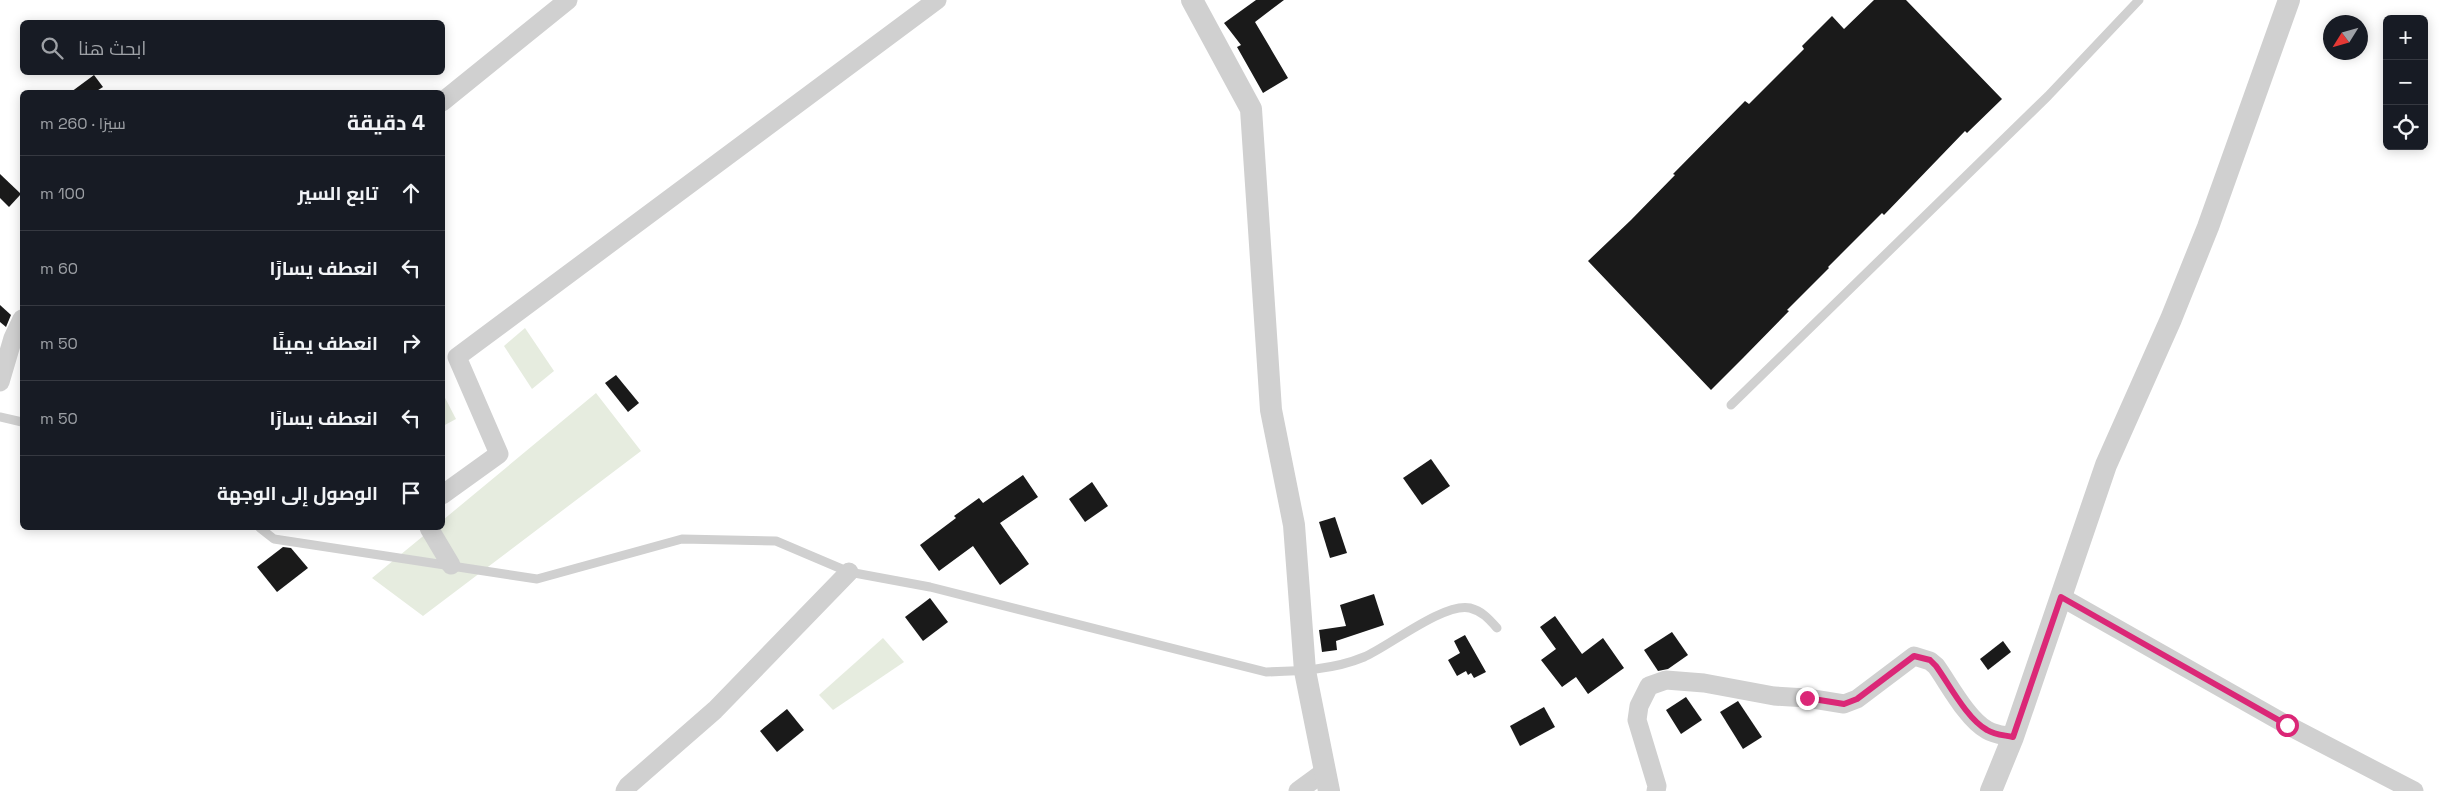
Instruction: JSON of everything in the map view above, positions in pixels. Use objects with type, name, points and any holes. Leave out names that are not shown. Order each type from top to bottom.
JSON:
[{"type":"street","points":[[445,100],[568,0]]},
{"type":"street","points":[[445,493],[499,454],[457,357],[937,0]]},
{"type":"street","points":[[1192,0],[1251,109],[1271,410],[1294,525],[1305,671],[1326,781],[1298,791]]},
{"type":"street","points":[[1991,791],[2013,737],[2106,466],[2171,319],[2208,227],[2289,0]]},
{"type":"street","points":[[0,382],[13,338],[20,323]]},
{"type":"street","points":[[430,530],[451,565]]},
{"type":"street","points":[[625,791],[628,786],[715,710],[849,572]]},
{"type":"street","points":[[2061,597],[2287,725],[2414,791]]},
{"type":"street","points":[[1656,791],[1657,786],[1637,720],[1639,706],[1649,686],[1666,680],[1704,683],[1774,696],[1807,698],[1844,704],[1857,699],[1914,656],[1930,660],[1936,666],[1974,720],[1996,734],[2013,737]]},
{"type":"lane","points":[[1731,405],[2048,96],[2139,0]]},
{"type":"lane","points":[[0,417],[20,422]]},
{"type":"lane","points":[[263,530],[274,539],[537,579],[682,539],[776,542],[849,572],[930,588],[1266,672],[1305,671],[1364,657],[1412,629],[1449,611],[1468,607],[1482,612],[1497,628]]},
{"type":"shaded area","points":[[525,328],[554,371],[532,389],[504,346]]},
{"type":"shaded area","points":[[596,393],[641,451],[423,616],[372,578],[431,530],[445,530],[445,518]]},
{"type":"shaded area","points":[[445,398],[456,419],[445,425]]},
{"type":"shaded area","points":[[883,638],[904,662],[833,710],[819,695]]},
{"type":"building","points":[[1256,0],[1284,0],[1255,22],[1288,78],[1263,93],[1237,47],[1241,45],[1224,23]]},
{"type":"building","points":[[1874,0],[1906,0],[2002,99],[1967,133],[1965,131],[1884,215],[1882,213],[1828,267],[1787,310],[1789,311],[1711,390],[1588,261],[1631,220],[1745,101],[1749,104],[1804,49],[1802,46],[1832,16],[1844,29]]},
{"type":"building","points":[[94,75],[103,87],[98,90],[74,90]]},
{"type":"building","points":[[0,174],[20,195],[9,207],[0,198]]},
{"type":"building","points":[[0,305],[11,315],[6,327],[0,322]]},
{"type":"building","points":[[616,375],[639,403],[628,412],[605,383]]},
{"type":"building","points":[[1431,459],[1450,486],[1422,505],[1403,478]]},
{"type":"building","points":[[1023,475],[1038,497],[1000,523],[1029,564],[1000,585],[973,546],[939,571],[920,545],[979,498],[983,503]]},
{"type":"building","points":[[1092,482],[1108,506],[1085,522],[1069,499]]},
{"type":"building","points":[[1335,517],[1347,553],[1330,558],[1319,522]]},
{"type":"building","points":[[283,547],[291,548],[308,568],[277,592],[257,567]]},
{"type":"building","points":[[1374,594],[1384,625],[1336,641],[1337,650],[1322,652],[1319,630],[1346,626],[1340,605]]},
{"type":"building","points":[[930,598],[948,622],[923,641],[905,617]]},
{"type":"building","points":[[1555,616],[1582,654],[1603,638],[1624,668],[1588,694],[1576,677],[1562,687],[1541,660],[1556,649],[1540,627]]},
{"type":"building","points":[[1672,632],[1688,655],[1668,669],[1658,671],[1644,650]]},
{"type":"building","points":[[1465,635],[1486,672],[1474,678],[1471,673],[1468,675],[1466,671],[1457,676],[1448,660],[1460,653],[1454,641]]},
{"type":"building","points":[[2003,641],[2011,652],[1988,670],[1980,659]]},
{"type":"building","points":[[1686,697],[1702,720],[1681,734],[1666,710]]},
{"type":"building","points":[[1738,701],[1762,737],[1743,749],[1720,712]]},
{"type":"building","points":[[1544,707],[1555,727],[1520,746],[1510,726]]},
{"type":"building","points":[[787,709],[804,730],[777,752],[760,731]]},
{"type":"route","points":[[1807,698],[1844,704],[1857,699],[1894,669],[1914,656],[1930,660],[1936,666],[1974,720],[1996,734],[2013,737],[2061,597],[2287,725]]}]
